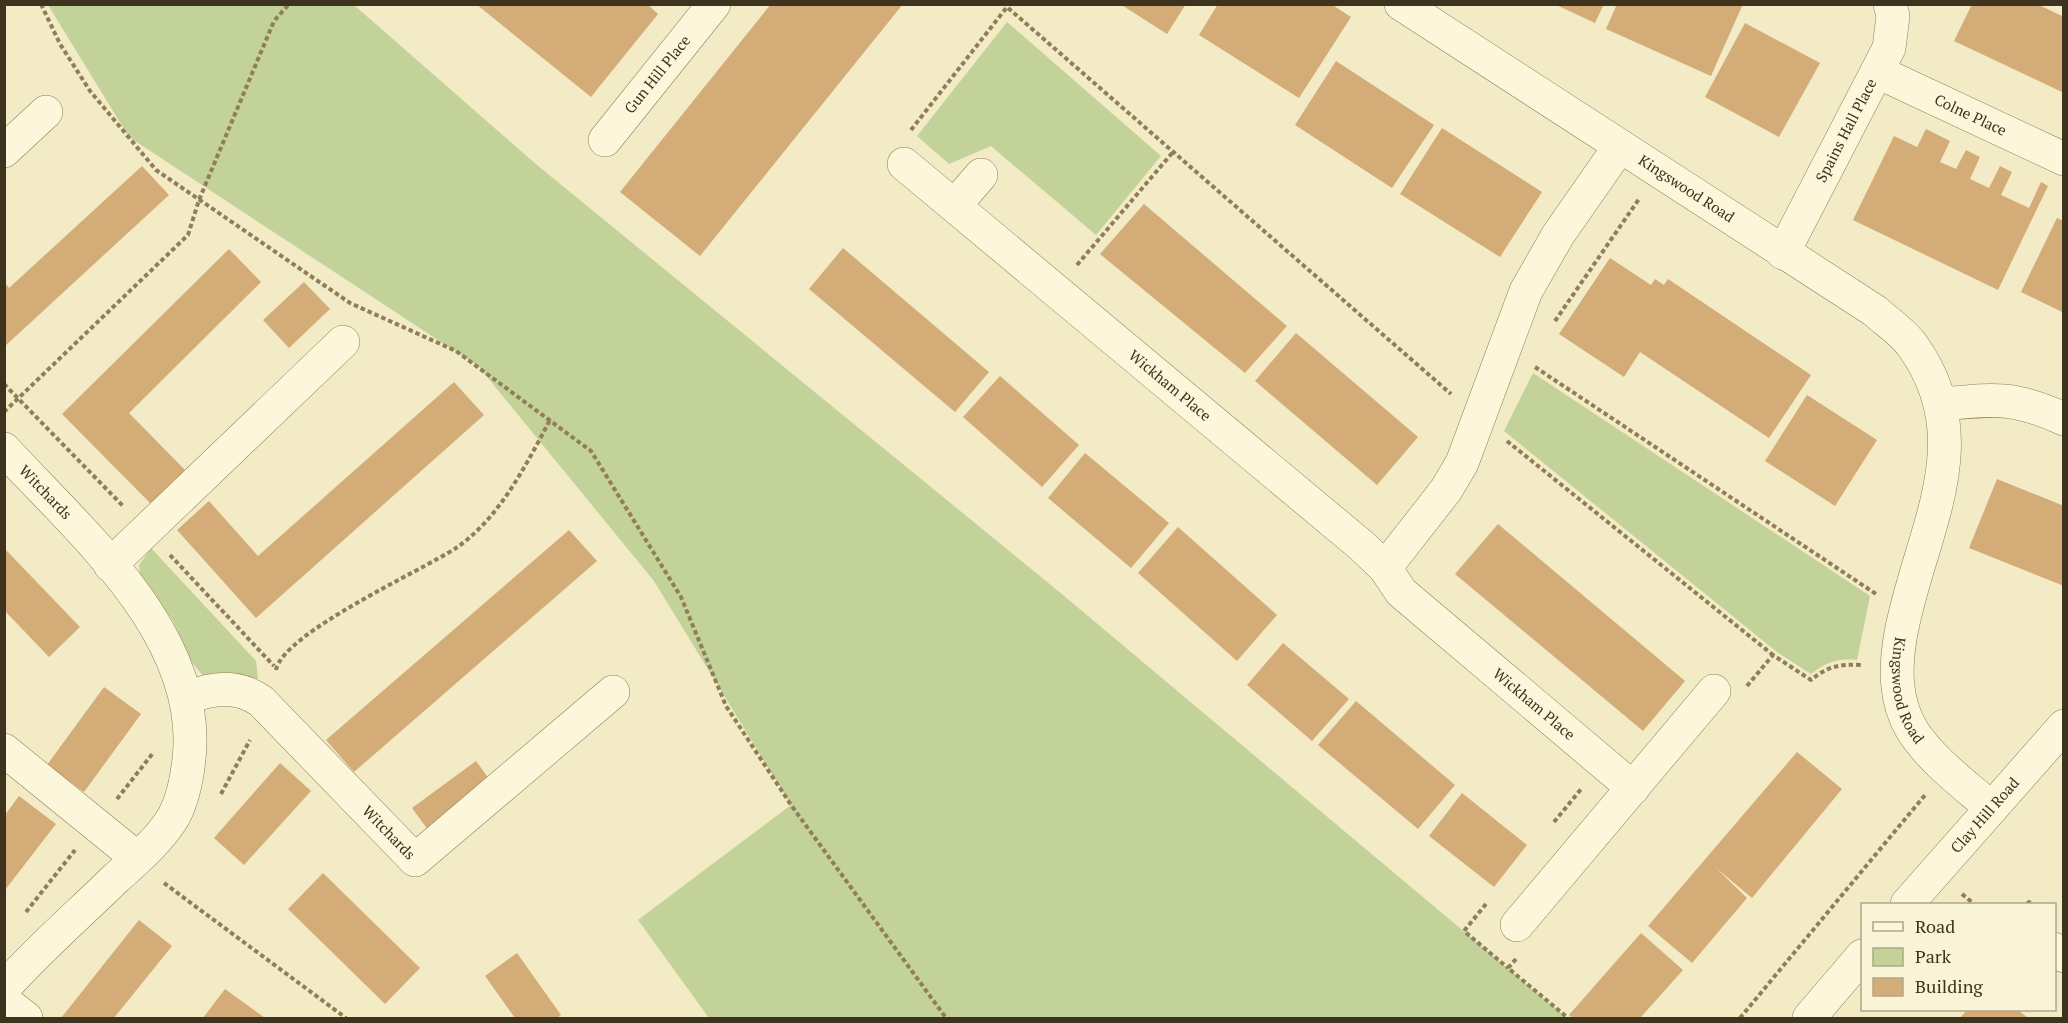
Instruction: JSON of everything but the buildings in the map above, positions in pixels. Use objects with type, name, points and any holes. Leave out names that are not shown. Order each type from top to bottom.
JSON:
[{"type":"street","name":"Kingswood Road","points":[[1401,4],[1875,311],[1911,343],[1929,372],[1942,404],[1946,440],[1943,477],[1904,620],[1895,666],[1899,697],[1912,730],[1933,755],[1990,807]]},
{"type":"street","name":"Spains Hall Place","points":[[1783,253],[1889,48],[1893,16],[1890,4]]},
{"type":"street","name":"Gun Hill Place","points":[[605,140],[709,6]]},
{"type":"street","name":"Colne Place","points":[[1878,72],[2064,159]]},
{"type":"street","points":[[4,151],[46,112]]},
{"type":"street","points":[[1385,568],[1446,490],[1462,463],[1526,291],[1558,235],[1620,146]]},
{"type":"street","name":"Wickham Place","points":[[904,164],[956,205],[1385,568],[1401,592],[1413,603],[1633,788]]},
{"type":"street","points":[[956,205],[981,175]]},
{"type":"street","points":[[110,564],[156,540],[343,342]]},
{"type":"street","points":[[1942,404],[1995,399],[2030,403],[2064,418]]},
{"type":"street","name":"Witchards","points":[[4,449],[110,564],[137,596],[160,630],[188,698],[191,745],[187,779],[174,816],[137,858],[28,962],[4,988]]},
{"type":"street","name":"Witchards","points":[[188,698],[200,692],[224,688],[249,693],[261,701],[415,860],[613,692]]},
{"type":"street","points":[[1517,925],[1714,691]]},
{"type":"street","name":"Clay Hill Road","points":[[1908,903],[1990,807],[2064,726]]},
{"type":"street","points":[[4,750],[104,815],[137,858]]},
{"type":"street","points":[[1809,1018],[1861,958]]},
{"type":"street","points":[[4,1001],[26,1018]]},
{"type":"path","points":[[41,4],[60,44],[90,91],[156,170],[350,303],[456,351],[591,451],[681,597],[726,706],[791,805],[946,1018]]},
{"type":"path","points":[[4,412],[188,235],[199,200],[274,21],[289,4]]},
{"type":"path","points":[[1076,266],[1173,152]]},
{"type":"path","points":[[1552,324],[1645,190]]},
{"type":"path","points":[[1530,364],[1876,594]]},
{"type":"path","points":[[4,384],[156,540],[277,669]]},
{"type":"path","points":[[275,676],[288,652],[327,621],[458,547],[487,519],[510,489],[550,420]]},
{"type":"path","points":[[1505,439],[1773,655]]},
{"type":"path","points":[[1874,604],[1879,583]]},
{"type":"path","points":[[1863,655],[1861,665],[1865,674]]},
{"type":"path","points":[[19,921],[159,745]]},
{"type":"path","points":[[1740,1018],[1930,790]]},
{"type":"path","points":[[160,881],[346,1018]]},
{"type":"green space","points":[[48,5],[354,5],[537,165],[1063,595],[1567,1018],[709,1018],[638,920],[791,805],[654,581],[479,367],[129,137]]},
{"type":"green space","points":[[1007,22],[1161,156],[1096,235],[991,146],[949,164],[917,136]]},
{"type":"green space","points":[[1533,373],[1870,596],[1857,660],[1832,662],[1811,674],[1777,652],[1504,431]]},
{"type":"green space","points":[[151,548],[256,661],[258,679],[235,674],[203,676],[191,661],[173,621],[140,575],[139,565]]}]
